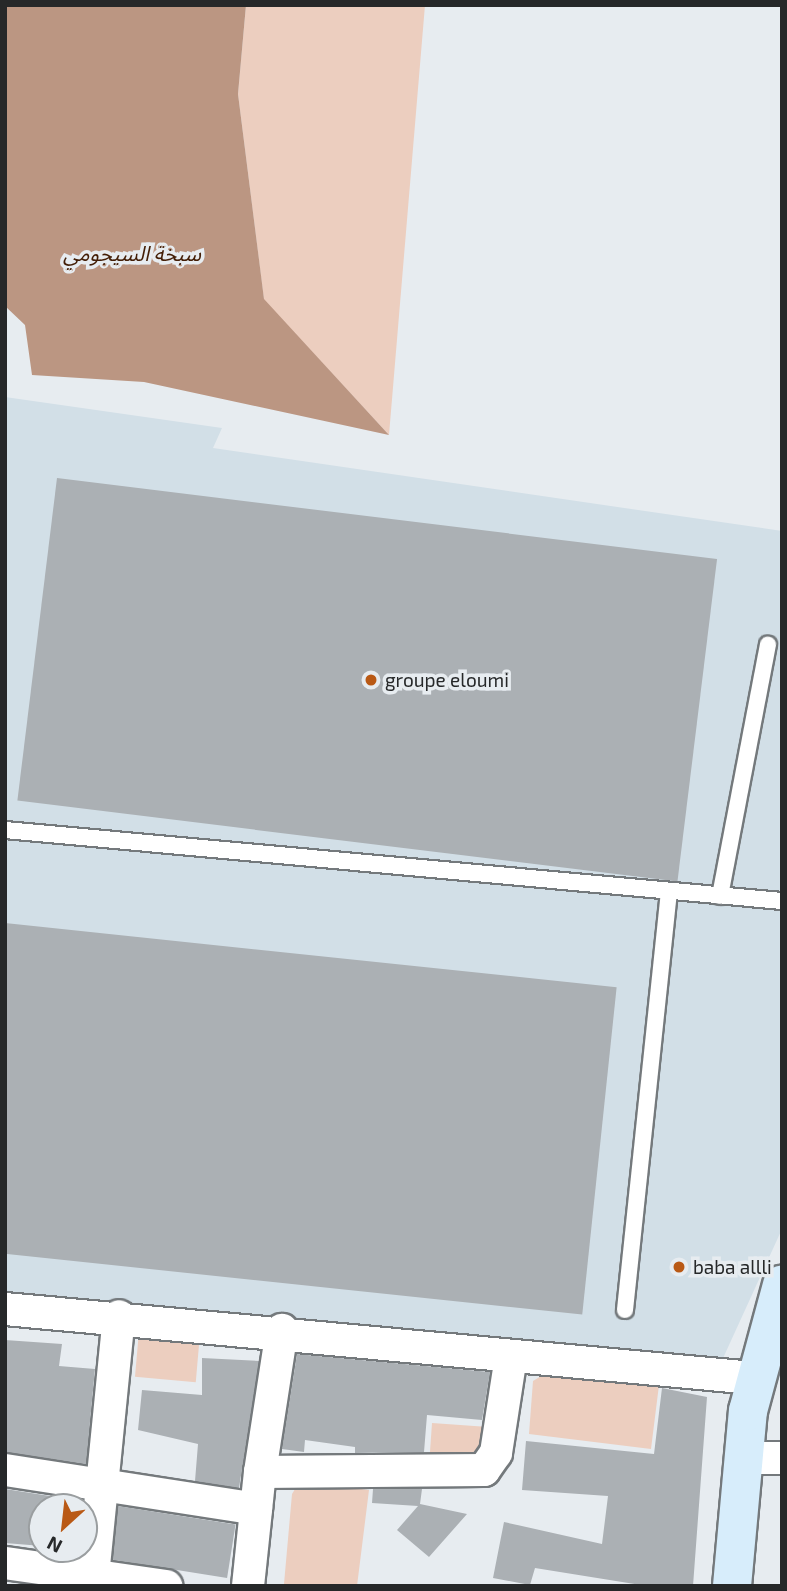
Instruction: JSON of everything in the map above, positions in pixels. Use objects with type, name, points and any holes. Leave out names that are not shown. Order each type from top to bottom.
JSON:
[{"type":"main road","points":[[732,1586],[753,1378],[782,1285]]},
{"type":"street","points":[[5,1309],[282,1330],[511,1356],[753,1378]]},
{"type":"street","points":[[93,1576],[119,1316]]},
{"type":"street","points":[[251,1585],[260,1472],[282,1330]]},
{"type":"street","points":[[260,1472],[484,1470],[495,1452],[511,1356]]},
{"type":"street","points":[[744,1458],[782,1458]]},
{"type":"street","points":[[5,1470],[256,1509]]},
{"type":"street","points":[[12,1571],[93,1576],[166,1586]]},
{"type":"lane","points":[[720,896],[768,645]]},
{"type":"lane","points":[[5,830],[782,901]]},
{"type":"lane","points":[[625,1311],[669,891]]},
{"type":"shaded area","points":[[246,5],[425,5],[389,435],[264,300],[238,94]]},
{"type":"shaded area","points":[[5,397],[222,428],[213,448],[782,531],[782,1229],[719,1367],[5,1298]]},
{"type":"shaded area","points":[[139,1331],[200,1336],[196,1382],[135,1377]]},
{"type":"shaded area","points":[[543,1375],[659,1385],[651,1449],[529,1434],[533,1381]]},
{"type":"shaded area","points":[[432,1423],[485,1427],[482,1467],[429,1463]]},
{"type":"shaded area","points":[[300,1481],[369,1490],[357,1586],[284,1584],[292,1494]]},
{"type":"water","name":"سبخة السيجومي","points":[[5,5],[246,5],[238,94],[264,299],[389,435],[144,382],[32,375],[25,325],[5,306]]},
{"type":"building","name":"groupe eloumi","points":[[57,478],[717,559],[677,882],[17,801]]},
{"type":"building","points":[[5,923],[617,987],[582,1314],[5,1254]]},
{"type":"building","points":[[5,1340],[62,1344],[59,1366],[95,1369],[86,1464],[5,1452]]},
{"type":"building","points":[[297,1354],[490,1372],[482,1420],[427,1415],[424,1452],[355,1453],[355,1447],[305,1440],[304,1452],[282,1449]]},
{"type":"building","points":[[202,1358],[259,1361],[239,1488],[195,1481],[198,1444],[138,1430],[142,1390],[202,1395]]},
{"type":"building","points":[[662,1388],[707,1397],[693,1586],[647,1586],[535,1568],[530,1585],[493,1578],[504,1522],[602,1544],[608,1496],[522,1490],[526,1441],[654,1454]]},
{"type":"building","points":[[5,1489],[31,1493],[28,1493],[28,1545],[5,1543]]},
{"type":"building","points":[[373,1489],[422,1489],[420,1504],[467,1514],[429,1557],[397,1530],[418,1506],[372,1503]]},
{"type":"building","points":[[118,1506],[236,1525],[227,1578],[110,1559]]},
{"type":"place","name":"groupe eloumi","points":[[371,680]]},
{"type":"place","name":"baba allli","points":[[679,1267]]}]
